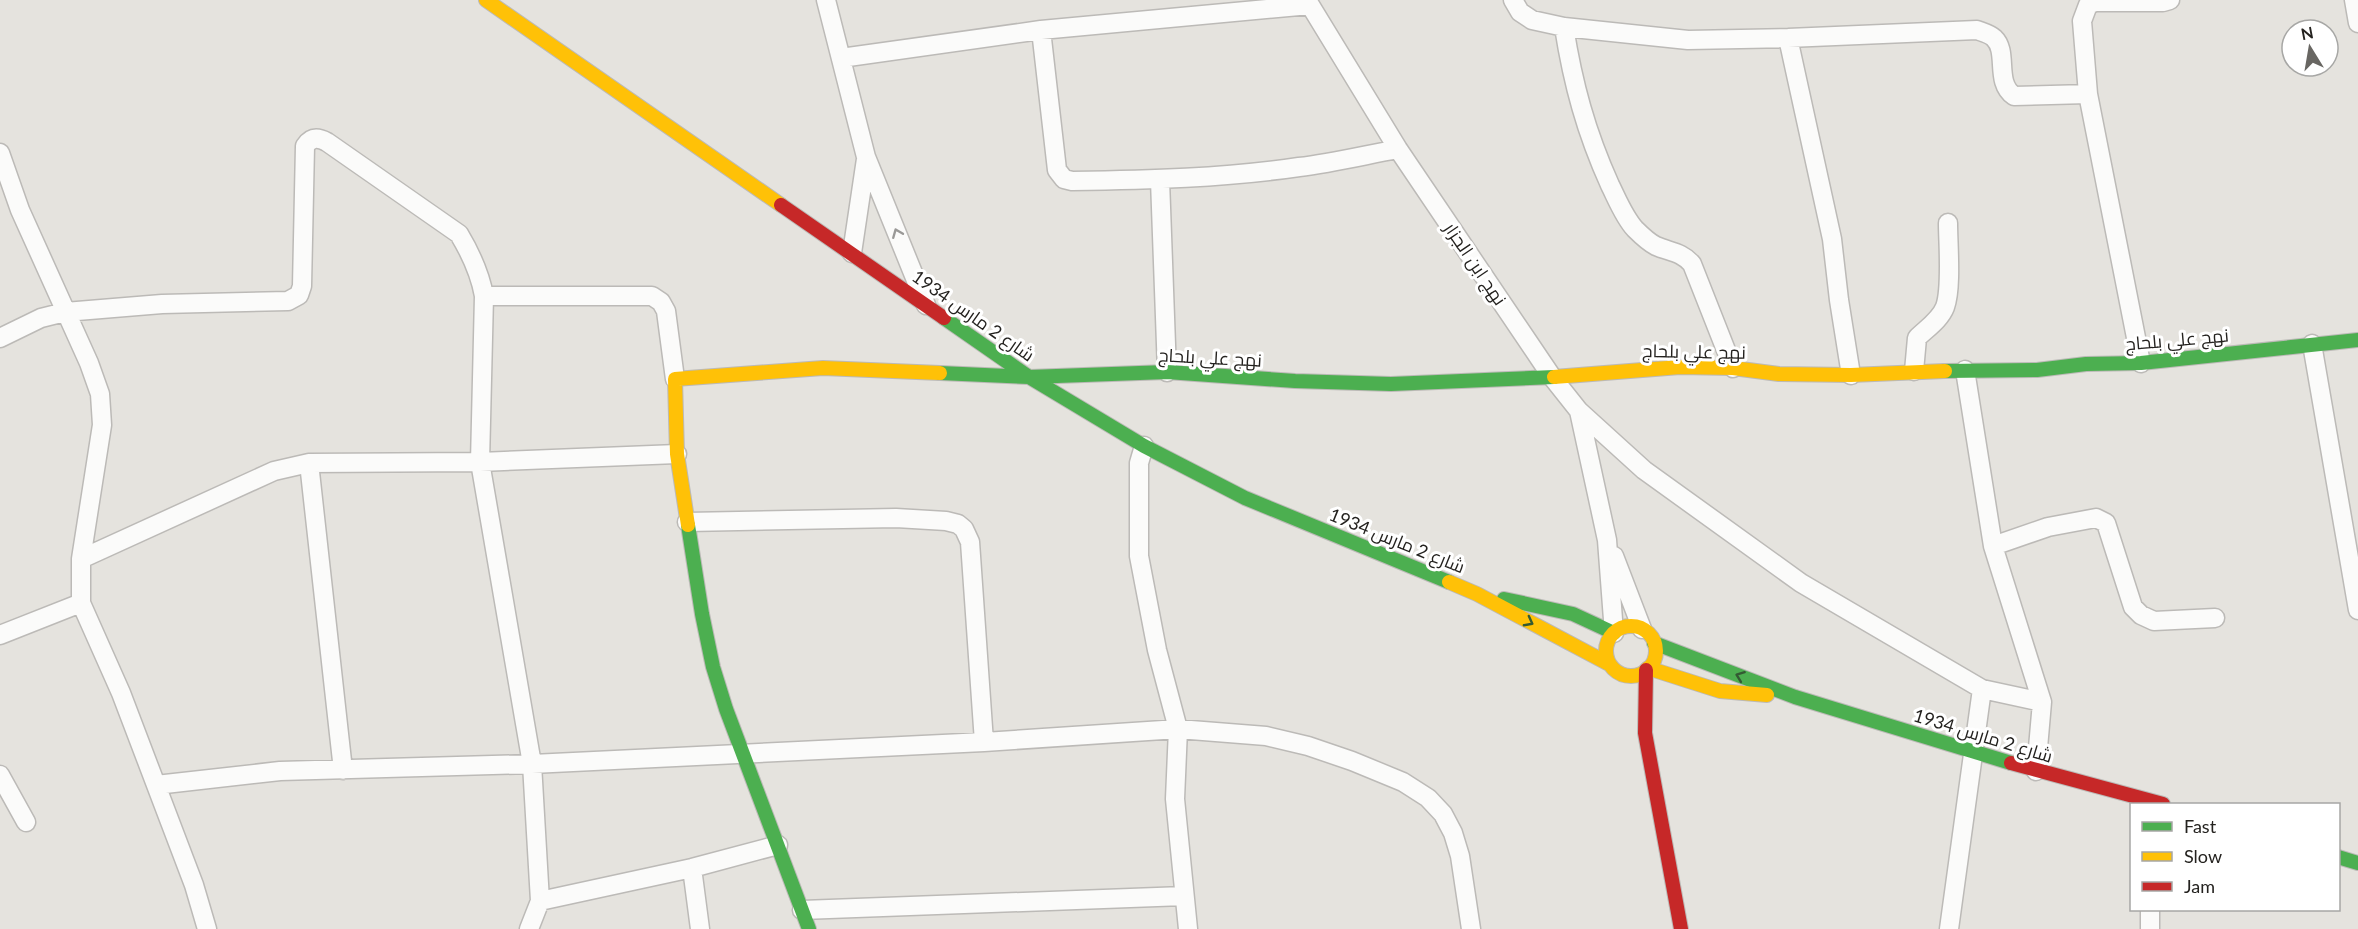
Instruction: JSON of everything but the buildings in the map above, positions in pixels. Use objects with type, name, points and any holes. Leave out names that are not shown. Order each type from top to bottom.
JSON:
[{"type":"street","name":"شارع 2 مارس 1934","points":[[486,0],[1029,377],[1144,446],[1245,498],[1477,594],[1614,668]]},
{"type":"street","points":[[826,0],[866,158],[927,307]]},
{"type":"street","points":[[1513,0],[1521,12],[1532,20],[1564,27],[1688,40],[1977,30],[1994,38],[1998,45],[2007,91],[2014,96],[2088,94]]},
{"type":"street","points":[[2141,363],[2088,94],[2082,21],[2088,5],[2095,2],[2170,0]]},
{"type":"street","points":[[2354,0],[2358,24]]},
{"type":"street","points":[[841,58],[1041,30],[1309,3]]},
{"type":"street","name":"نهج ابن الجزار","points":[[1309,3],[1398,149],[1552,377],[1579,411],[1607,540]]},
{"type":"street","points":[[1564,27],[1573,80],[1597,155],[1620,205],[1633,226],[1645,239],[1657,246],[1686,256],[1692,264],[1733,368]]},
{"type":"street","points":[[1041,30],[1057,170],[1060,176],[1072,181],[1160,180],[1301,167],[1398,149]]},
{"type":"street","points":[[1788,38],[1832,239],[1851,375]]},
{"type":"street","points":[[0,338],[41,318],[65,312],[162,304],[288,301],[299,295],[302,286],[305,146],[314,138],[327,142],[459,234],[472,256],[484,296],[480,462],[532,764],[540,901],[529,929]]},
{"type":"street","points":[[0,153],[20,210],[89,363],[100,394],[102,425],[81,559],[81,603],[121,693],[194,885],[207,929]]},
{"type":"street","points":[[852,253],[866,158]]},
{"type":"street","points":[[1160,180],[1167,372]]},
{"type":"street","points":[[1914,371],[1917,338],[1945,308],[1948,294],[1948,223]]},
{"type":"street","points":[[484,296],[652,296],[661,302],[666,312],[675,379],[677,454],[713,667],[809,929]]},
{"type":"street","name":"نهج علي بلحاج","points":[[675,379],[823,368],[1029,377],[1167,372],[1295,381],[1391,384],[1552,377],[1680,366],[1733,368],[1779,374],[1851,375],[1914,371],[2037,370],[2086,364],[2141,363],[2358,340]]},
{"type":"street","points":[[2312,344],[2358,610]]},
{"type":"street","points":[[1965,370],[1993,546],[2042,702],[2036,771]]},
{"type":"street","points":[[1579,411],[1644,470],[1801,583],[1982,689],[2042,702]]},
{"type":"street","points":[[1144,446],[1139,463],[1139,556],[1157,650],[1178,729],[1175,799],[1188,929]]},
{"type":"street","points":[[81,559],[274,471],[309,464],[480,462],[677,454]]},
{"type":"street","points":[[309,464],[343,770]]},
{"type":"street","points":[[687,522],[896,518],[946,521],[958,524],[967,534],[970,542],[984,742]]},
{"type":"street","points":[[1993,546],[2048,528],[2096,518],[2106,524],[2133,608],[2141,615],[2154,621],[2215,618]]},
{"type":"street","points":[[1607,540],[1614,633]]},
{"type":"street","points":[[1607,540],[1655,656],[1647,669],[1645,733],[1682,929]]},
{"type":"street","name":"شارع 2 مارس 1934","points":[[1477,594],[1573,614],[1614,633]]},
{"type":"street","points":[[0,635],[81,603]]},
{"type":"street","points":[[1645,733],[1606,647],[1614,633],[1627,626],[1648,636]]},
{"type":"street","name":"شارع 2 مارس 1934","points":[[1648,636],[1795,698],[1973,753],[2153,803]]},
{"type":"street","points":[[1614,668],[1632,676],[1647,669]]},
{"type":"street","name":"شارع 2 مارس 1934","points":[[1647,669],[1720,691],[1795,698]]},
{"type":"street","points":[[1949,929],[1982,689]]},
{"type":"street","points":[[156,785],[280,771],[532,764],[984,742],[1178,729],[1266,736],[1308,746],[1352,761],[1403,782],[1428,798],[1443,814],[1453,833],[1460,856],[1471,929]]},
{"type":"street","points":[[0,775],[26,822]]},
{"type":"street","points":[[540,901],[692,868],[778,845]]},
{"type":"street","points":[[2340,858],[2358,863]]},
{"type":"street","points":[[692,868],[700,929]]},
{"type":"street","points":[[802,910],[1184,896]]},
{"type":"street","points":[[2150,911],[2150,929]]},
{"type":"traffic: fast","points":[[944,318],[1029,377],[1144,446],[1245,498],[1449,582]]},
{"type":"traffic: fast","points":[[1945,371],[2037,370],[2086,364],[2141,363],[2358,340]]},
{"type":"traffic: fast","points":[[940,373],[1029,377],[1167,372],[1295,381],[1391,384],[1554,377]]},
{"type":"traffic: fast","points":[[688,525],[713,667],[726,709],[809,929]]},
{"type":"traffic: fast","points":[[1504,599],[1573,614],[1614,633]]},
{"type":"traffic: fast","points":[[1654,643],[1795,697],[2011,763]]},
{"type":"traffic: fast","points":[[2340,858],[2358,863]]},
{"type":"traffic: slow","points":[[486,0],[781,205]]},
{"type":"traffic: slow","points":[[1554,377],[1680,367],[1733,368],[1779,374],[1851,375],[1945,371]]},
{"type":"traffic: slow","points":[[688,525],[677,454],[675,379],[823,368],[940,373]]},
{"type":"traffic: slow","points":[[1449,582],[1477,594],[1609,664]]},
{"type":"traffic: slow","points":[[1631,626],[1640,628],[1651,637],[1656,651],[1654,660],[1645,671],[1631,676],[1622,674],[1611,665],[1606,651],[1608,642],[1617,631],[1631,626]]},
{"type":"traffic: slow","points":[[1648,668],[1720,691],[1767,695]]},
{"type":"traffic: jam","points":[[781,205],[944,318]]},
{"type":"traffic: jam","points":[[1646,670],[1645,733],[1681,929]]},
{"type":"traffic: jam","points":[[2011,763],[2159,803]]}]
